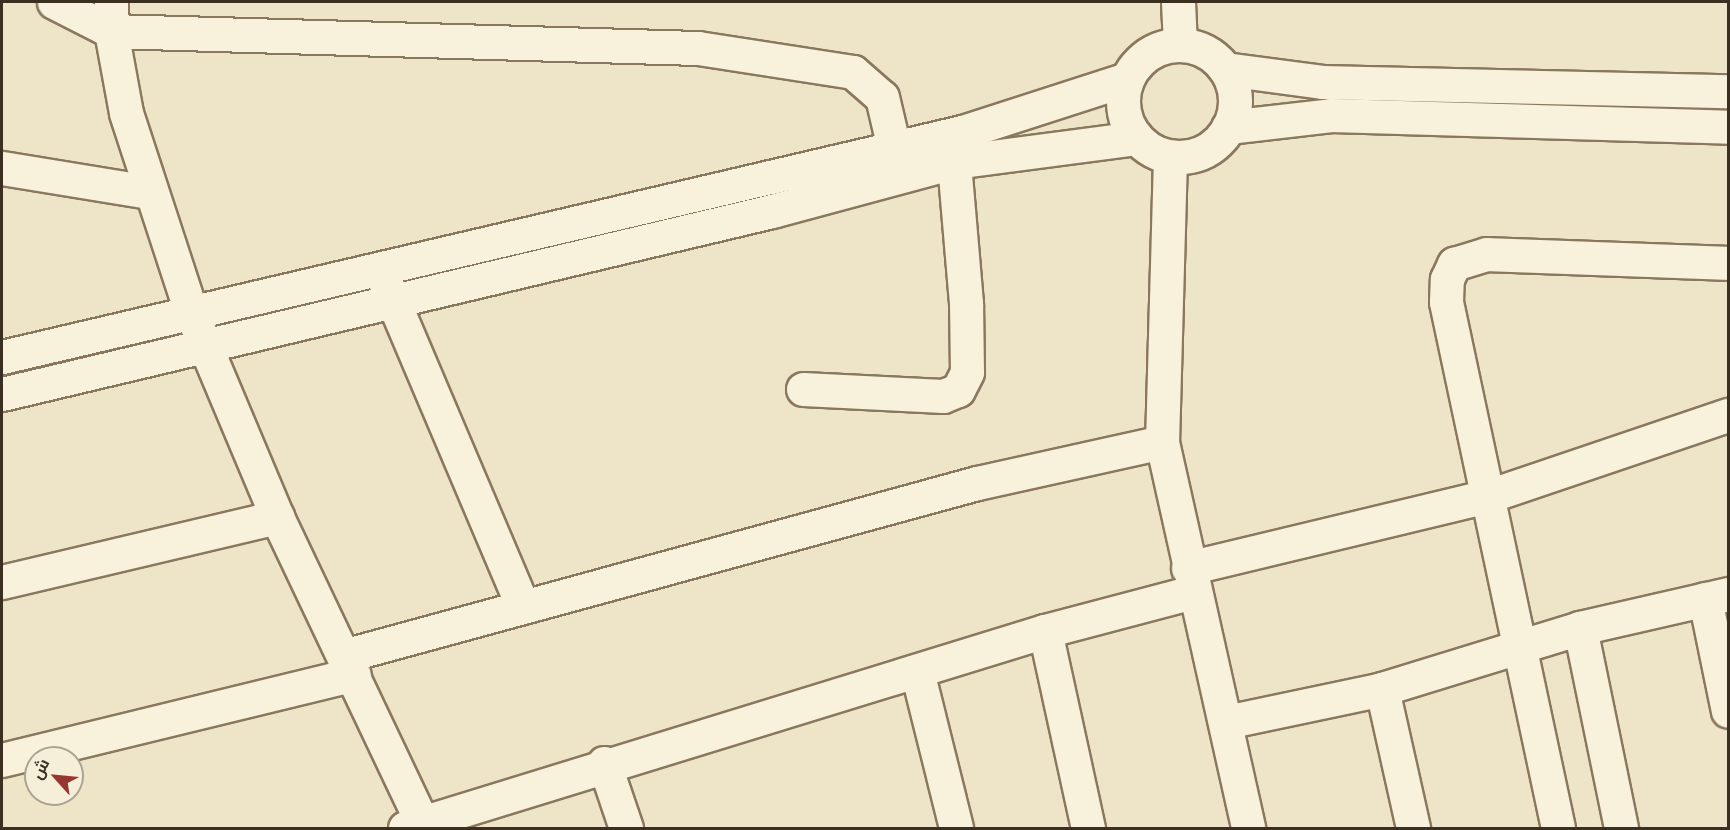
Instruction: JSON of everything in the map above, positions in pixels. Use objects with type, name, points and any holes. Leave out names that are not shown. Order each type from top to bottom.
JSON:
[{"type":"street","points":[[54,2],[111,16],[698,48],[853,72],[882,97],[894,148]]},
{"type":"street","points":[[1178,2],[1180,45]]},
{"type":"street","points":[[111,16],[148,192],[191,312],[207,344],[278,517],[350,665],[418,827],[604,763],[917,671],[1045,631],[1190,580],[1491,495],[1728,415]]},
{"type":"street","points":[[2,357],[894,148],[1068,102],[1127,79],[1148,54],[1180,45],[1198,48],[1225,69],[1322,82],[1728,91]]},
{"type":"street","points":[[1127,79],[1126,120],[1136,138],[1170,157],[1204,151],[1228,127],[1235,108],[1225,69]]},
{"type":"street","points":[[1228,127],[1331,115],[1728,127]]},
{"type":"street","points":[[2,394],[388,299],[772,211],[954,162],[1136,138]]},
{"type":"street","points":[[1170,157],[1162,442],[1190,580],[1226,722],[1248,828]]},
{"type":"street","points":[[803,389],[943,396],[958,390],[967,372],[966,303],[954,162]]},
{"type":"street","points":[[2,168],[148,192]]},
{"type":"street","points":[[1558,828],[1524,649],[1446,302],[1454,264],[1487,254],[1728,263]]},
{"type":"street","points":[[380,267],[388,299],[523,607]]},
{"type":"street","points":[[2,760],[350,665],[523,607],[977,483],[1162,442]]},
{"type":"street","points":[[2,582],[278,517]]},
{"type":"street","points":[[1226,722],[1382,689],[1524,649],[1581,628],[1717,596],[1728,711]]},
{"type":"street","points":[[1581,628],[1621,828]]},
{"type":"street","points":[[1045,631],[1088,828]]},
{"type":"street","points":[[917,671],[956,827]]},
{"type":"street","points":[[1382,689],[1413,828]]},
{"type":"street","points":[[604,763],[626,828]]}]
